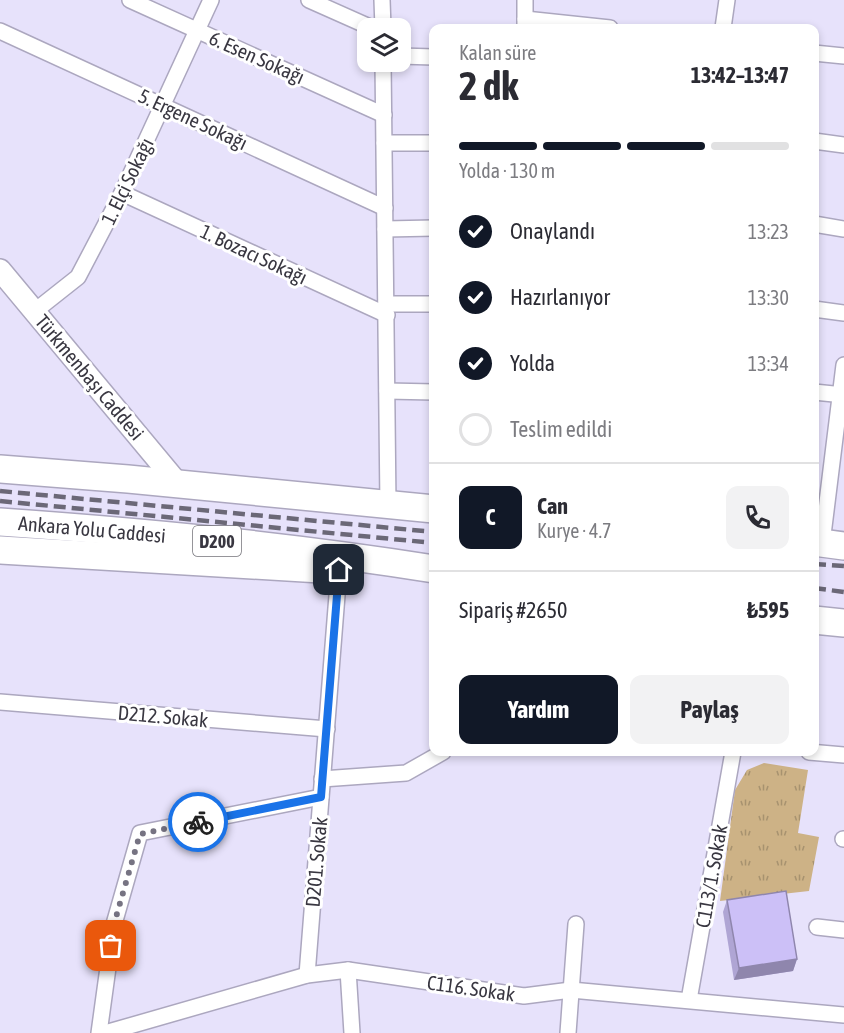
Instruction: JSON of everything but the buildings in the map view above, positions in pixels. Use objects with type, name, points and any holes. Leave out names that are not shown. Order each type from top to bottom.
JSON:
[{"type":"highway","points":[[0,456],[128,479]]},
{"type":"highway","points":[[0,469],[429,509]]},
{"type":"highway","name":"Ankara Yolu Caddesi","points":[[0,522],[112,530],[334,553],[429,568]]},
{"type":"highway","points":[[0,550],[429,575]]},
{"type":"highway","points":[[819,620],[844,623]]},
{"type":"main road","name":"Türkmenbaşı Caddesi","points":[[0,270],[179,485]]},
{"type":"street","name":"6. Esen Sokağı","points":[[130,0],[384,115]]},
{"type":"street","name":"1. Elçi Sokağı","points":[[35,311],[78,277],[122,193],[212,0]]},
{"type":"street","points":[[309,0],[357,21]]},
{"type":"street","points":[[382,0],[383,18]]},
{"type":"street","points":[[525,0],[525,24]]},
{"type":"street","points":[[724,24],[727,0]]},
{"type":"street","name":"5. Ergene Sokağı","points":[[0,31],[385,208]]},
{"type":"street","points":[[819,54],[844,56]]},
{"type":"street","points":[[411,56],[429,57]]},
{"type":"street","points":[[383,72],[388,505]]},
{"type":"street","points":[[384,143],[429,142]]},
{"type":"street","points":[[819,142],[844,145]]},
{"type":"street","name":"1. Bozacı Sokağı","points":[[122,193],[387,310],[429,305]]},
{"type":"street","points":[[819,226],[844,229]]},
{"type":"street","points":[[385,229],[429,228]]},
{"type":"street","points":[[819,310],[844,313]]},
{"type":"street","points":[[827,544],[844,365]]},
{"type":"street","points":[[387,391],[429,392]]},
{"type":"street","points":[[819,393],[842,395]]},
{"type":"street","name":"D201. Sokak","points":[[307,975],[339,570]]},
{"type":"street","name":"D212. Sokak","points":[[0,702],[327,729]]},
{"type":"street","points":[[819,753],[844,755]]},
{"type":"street","points":[[322,779],[406,773],[436,756]]},
{"type":"street","name":"C113/1. Sokak","points":[[689,1000],[732,756]]},
{"type":"street","points":[[99,1033],[114,924],[140,834],[321,797]]},
{"type":"street","points":[[568,1033],[576,924]]},
{"type":"street","points":[[817,927],[844,930]]},
{"type":"street","points":[[348,970],[352,1033]]},
{"type":"street","name":"C116. Sokak","points":[[105,1033],[307,975],[348,970],[524,996],[571,990],[844,1015]]},
{"type":"green space","points":[[764,763],[808,770],[798,833],[819,837],[809,891],[720,901],[735,790],[747,770]]},
{"type":"railway","points":[[0,491],[429,532]]},
{"type":"railway","points":[[0,501],[429,543]]},
{"type":"railway","points":[[819,564],[844,566]]},
{"type":"railway","points":[[819,589],[844,592]]},
{"type":"way so far","points":[[111,946],[114,924],[140,834],[198,822]]},
{"type":"route","points":[[198,822],[321,797],[339,570]]}]
